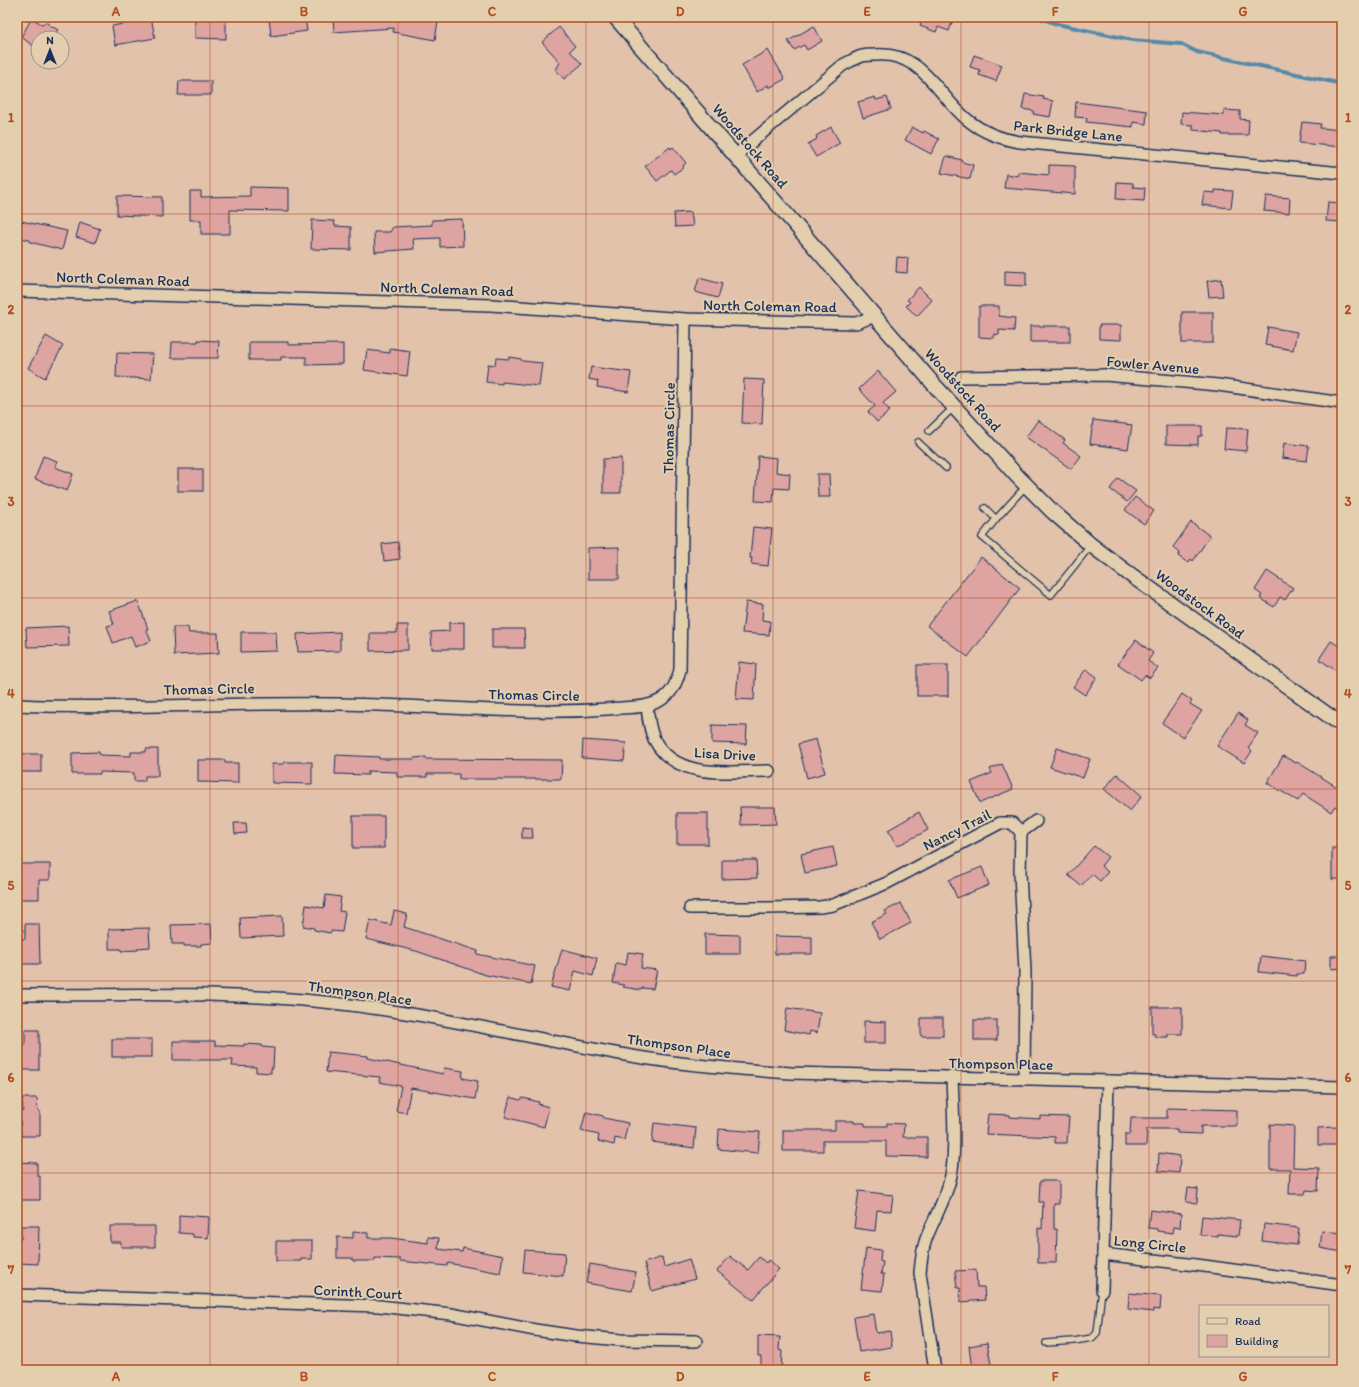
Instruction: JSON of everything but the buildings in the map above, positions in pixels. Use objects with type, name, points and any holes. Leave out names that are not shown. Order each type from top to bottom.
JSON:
[{"type":"street","name":"Woodstock Road","points":[[615,17],[954,406],[1026,485],[1053,512],[1091,545],[1128,573],[1342,725]]},
{"type":"street","name":"Park Bridge Lane","points":[[736,155],[843,65],[862,56],[885,54],[902,58],[917,66],[969,121],[986,132],[1004,139],[1020,142],[1342,174]]},
{"type":"street","name":"North Coleman Road","points":[[17,291],[491,305],[685,319],[856,323],[875,316]]},
{"type":"street","name":"Thomas Circle","points":[[17,705],[60,707],[225,704],[340,704],[554,712],[594,711],[647,706],[661,700],[670,692],[677,682],[680,670],[685,319]]},
{"type":"street","name":"Fowler Avenue","points":[[961,376],[1105,375],[1218,385],[1342,402]]},
{"type":"street","name":"Lisa Drive","points":[[647,706],[649,725],[654,739],[664,752],[679,764],[690,769],[704,771],[769,771]]},
{"type":"street","points":[[1024,1079],[1025,971],[1020,873],[1021,832],[1036,822]]},
{"type":"street","name":"Nancy Trail","points":[[690,908],[820,907],[833,905],[887,883],[1000,823],[1012,823],[1021,832]]},
{"type":"street","name":"Thompson Place","points":[[17,995],[223,996],[303,1000],[396,1012],[632,1056],[701,1066],[791,1074],[1342,1086]]},
{"type":"street","points":[[935,1370],[920,1273],[926,1241],[946,1192],[952,1170],[954,1152],[952,1078]]},
{"type":"street","name":"Long Circle","points":[[1108,1081],[1103,1254],[1342,1285]]},
{"type":"street","points":[[1102,1290],[1103,1254]]},
{"type":"street","name":"Corinth Court","points":[[17,1295],[379,1306],[451,1314],[576,1336],[621,1340],[696,1341]]},
{"type":"lane","points":[[929,431],[954,406]]},
{"type":"lane","points":[[918,442],[946,468]]},
{"type":"lane","points":[[1026,485],[982,537],[1051,595],[1091,545]]},
{"type":"lane","points":[[984,508],[996,519]]},
{"type":"lane","points":[[1046,1343],[1092,1338],[1096,1333],[1102,1290]]},
{"type":"waterway","points":[[1038,17],[1057,24],[1132,40],[1181,44],[1197,52],[1342,84]]}]
